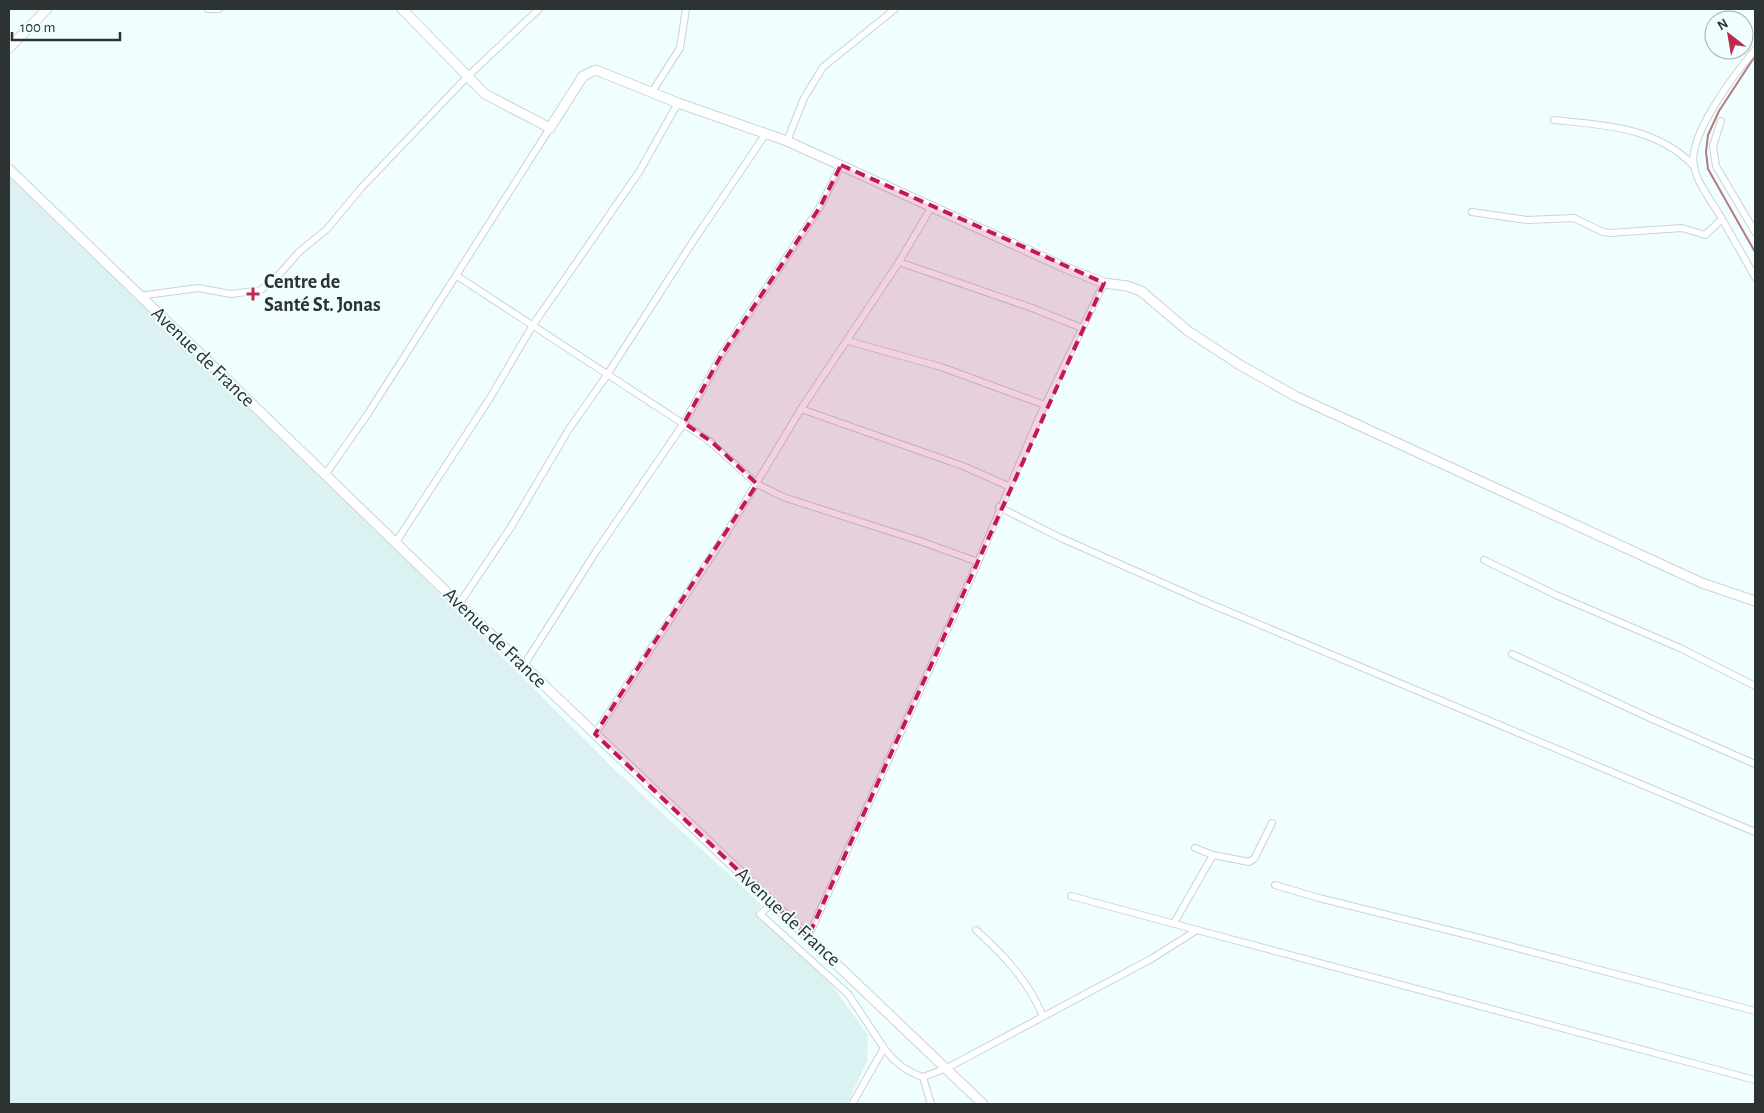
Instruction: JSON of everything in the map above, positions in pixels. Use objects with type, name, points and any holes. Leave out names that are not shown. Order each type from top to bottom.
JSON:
[{"type":"street","points":[[9,48],[47,9]]},
{"type":"street","points":[[208,9],[219,9]]},
{"type":"street","points":[[402,9],[467,77],[493,100],[550,128]]},
{"type":"street","points":[[139,296],[198,288],[231,294],[261,290],[277,277],[299,252],[327,229],[362,187],[467,77],[539,9]]},
{"type":"street","points":[[652,92],[680,48],[686,9]]},
{"type":"street","points":[[787,141],[804,98],[822,67],[895,9]]},
{"type":"street","points":[[1693,165],[1701,131],[1713,108],[1739,69],[1755,50]]},
{"type":"street","points":[[325,475],[457,276],[509,189],[583,76],[589,71],[596,70],[678,103],[765,135],[787,141],[1033,254],[1104,283],[1127,286],[1140,291],[1188,332],[1240,365],[1295,396],[1702,583],[1755,601]]},
{"type":"street","points":[[396,542],[490,398],[533,326],[640,172],[678,103]]},
{"type":"street","points":[[1554,120],[1605,124],[1668,144],[1679,151],[1693,165],[1701,184],[1755,277]]},
{"type":"street","points":[[1721,121],[1712,146],[1716,166],[1755,232]]},
{"type":"street","points":[[460,604],[511,528],[569,429],[607,375],[690,246],[765,135]]},
{"type":"street","points":[[524,664],[596,550],[684,423],[722,354],[767,289],[820,206],[841,165]]},
{"type":"street","name":"Avenue de France","points":[[9,169],[325,475],[983,1104]]},
{"type":"street","points":[[595,734],[757,484],[801,409],[899,262],[932,206]]},
{"type":"street","points":[[1472,212],[1527,220],[1574,218],[1603,232],[1610,233],[1682,228],[1705,235],[1722,219]]},
{"type":"street","points":[[899,262],[1032,308],[1082,328]]},
{"type":"street","points":[[457,276],[712,442],[757,484],[783,497],[920,541],[978,562]]},
{"type":"street","points":[[808,937],[978,562],[1008,486],[1104,283]]},
{"type":"street","points":[[848,341],[941,367],[1045,405]]},
{"type":"street","points":[[801,409],[963,466],[1008,486]]},
{"type":"street","points":[[999,507],[1061,538],[1201,600],[1755,832]]},
{"type":"street","points":[[1484,560],[1556,595],[1680,648],[1755,686]]},
{"type":"street","points":[[1512,654],[1755,764]]},
{"type":"street","points":[[1195,848],[1213,855],[1243,862],[1251,861],[1272,823]]},
{"type":"street","points":[[1174,923],[1213,855]]},
{"type":"street","points":[[1275,885],[1755,1010]]},
{"type":"street","points":[[1071,896],[1755,1080]]},
{"type":"street","points":[[772,902],[760,914],[848,994],[890,1056],[910,1073],[923,1078],[947,1068],[1151,959],[1197,930]]},
{"type":"street","points":[[976,930],[1022,977],[1033,993],[1043,1016]]},
{"type":"street","points":[[852,1104],[884,1048]]},
{"type":"street","points":[[923,1078],[931,1104]]},
{"type":"highlighted area","points":[[841,165],[1104,283],[808,937],[595,734],[757,484],[712,442],[684,423],[722,354],[820,207]]},
{"type":"shaded area","points":[[9,177],[426,580],[613,768],[761,904],[756,915],[831,984],[868,1035],[867,1061],[847,1104],[9,1104]]},
{"type":"waterway","points":[[1755,56],[1719,111],[1708,135],[1706,152],[1708,169],[1755,252]]},
{"type":"place","name":"Centre de Santé St. Jonas","points":[[253,294]]}]
